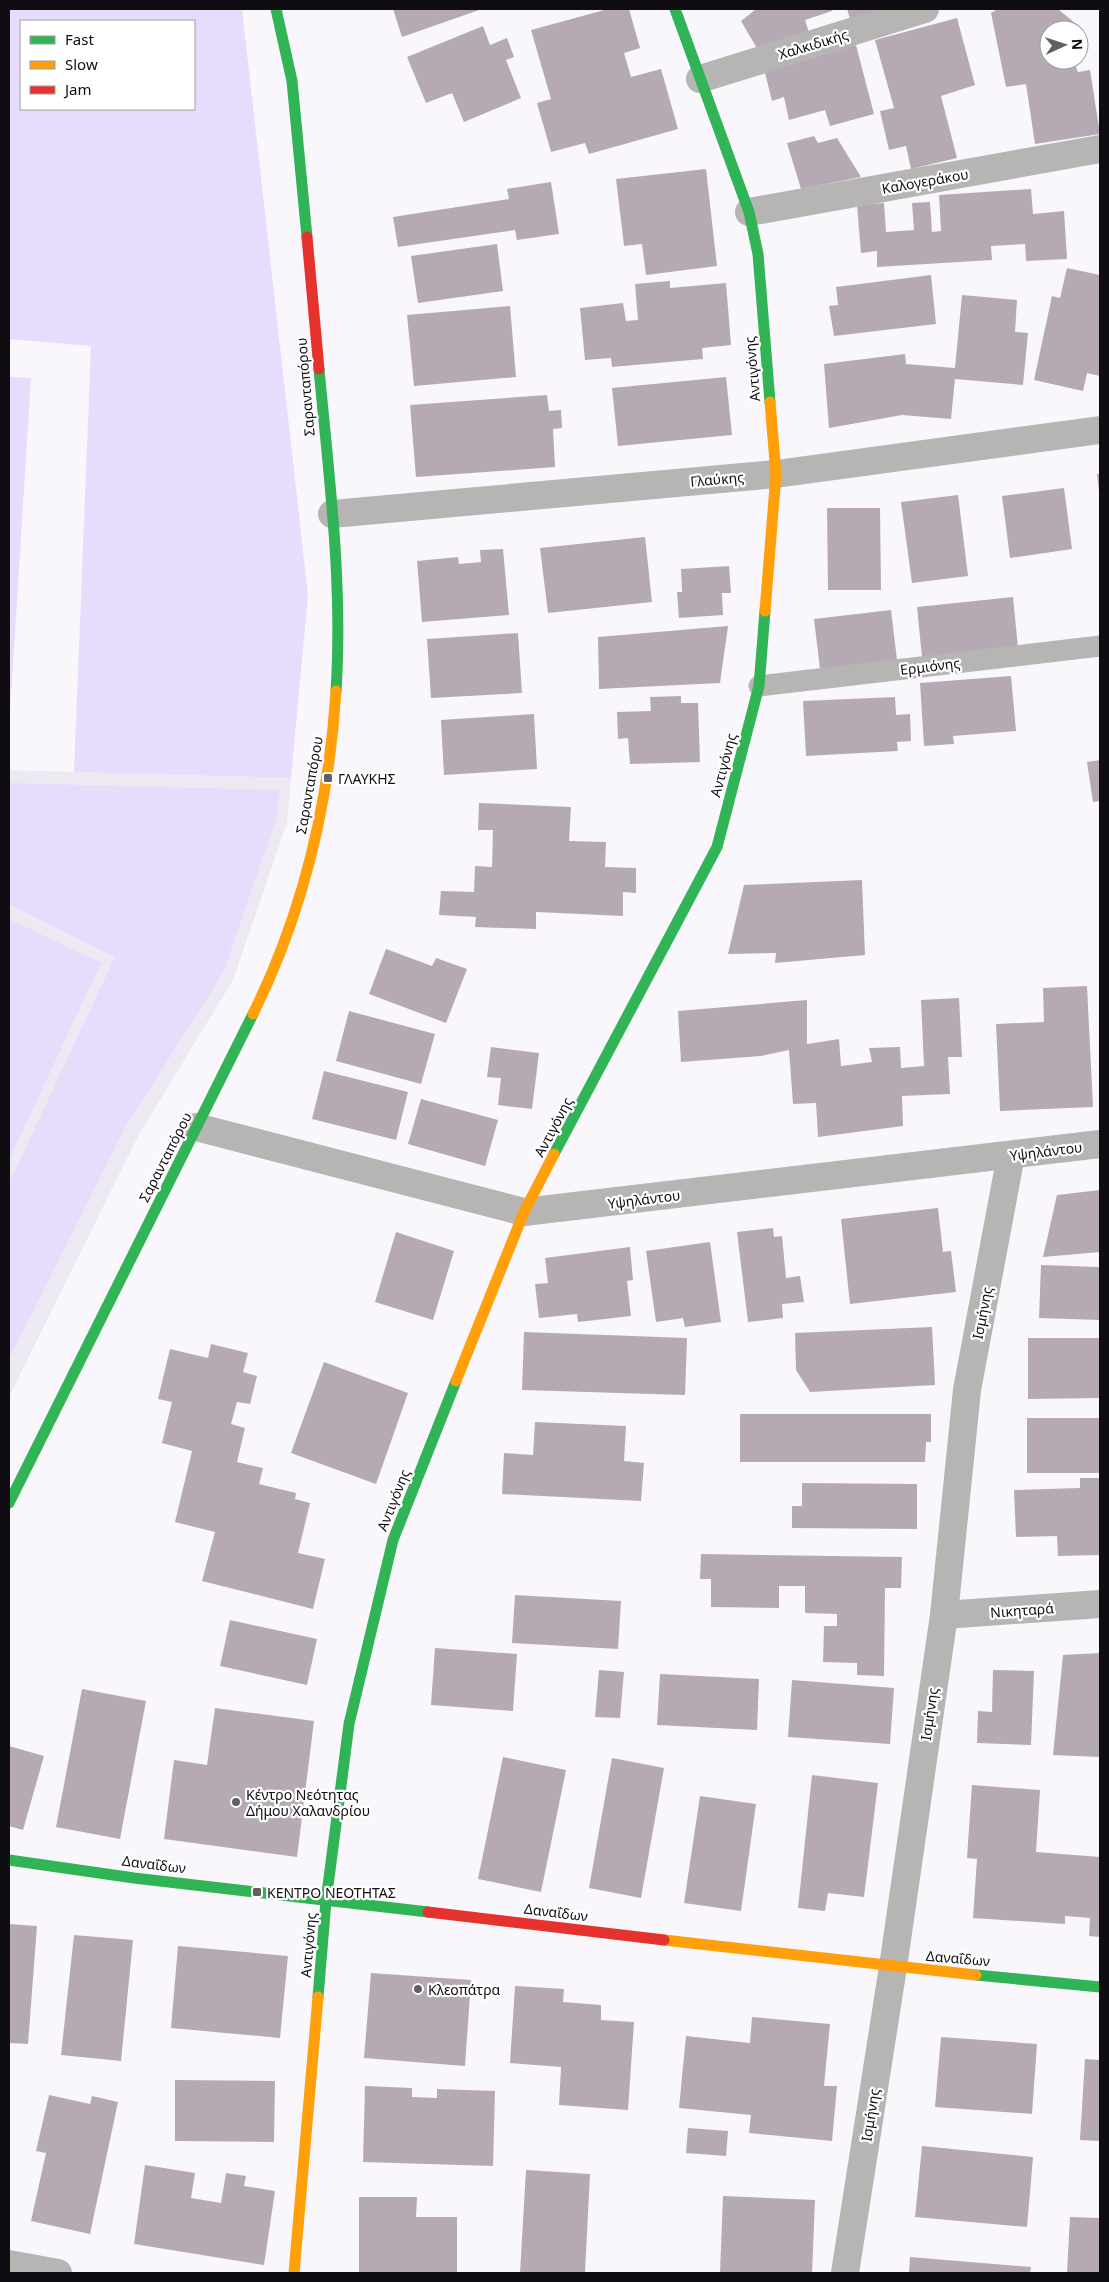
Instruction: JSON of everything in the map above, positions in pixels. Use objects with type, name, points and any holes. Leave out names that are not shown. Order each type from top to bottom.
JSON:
[{"type":"street","name":"Σαρανταπόρου","points":[[9,1503],[268,983],[298,903],[318,828],[328,778],[338,686],[338,576],[292,81],[276,9]]},
{"type":"street","name":"Αντιγόνης","points":[[294,2273],[326,1900],[349,1724],[393,1540],[524,1212],[718,847],[759,686],[776,474],[758,254],[749,212],[675,9]]},
{"type":"street","name":"Χαλκιδικής","points":[[700,79],[925,9]]},
{"type":"street","name":"Καλογεράκου","points":[[749,212],[1100,149]]},
{"type":"street","name":"Γλαύκης","points":[[332,514],[776,474],[1100,430]]},
{"type":"street","name":"Υψηλάντου","points":[[196,1127],[524,1212],[1100,1144]]},
{"type":"street","name":"Ισμήνης","points":[[845,2273],[893,1967],[944,1615],[967,1390],[1012,1155]]},
{"type":"street","name":"Νικηταρά","points":[[944,1615],[1100,1604]]},
{"type":"street","name":"Δαναΐδων","points":[[9,1860],[326,1900],[893,1967],[1100,1987]]},
{"type":"street","points":[[9,2264],[58,2273]]},
{"type":"lane","name":"Ερμιόνης","points":[[759,686],[1100,646]]},
{"type":"shaded area","points":[[9,9],[242,9],[308,595],[291,778],[74,772],[91,346],[9,339]]},
{"type":"shaded area","points":[[9,377],[31,378],[9,728]]},
{"type":"shaded area","points":[[9,770],[291,778],[287,823],[233,980],[138,1136],[9,1397]]},
{"type":"shaded area","points":[[9,783],[280,790],[276,820],[223,973],[126,1126],[9,1359],[9,1183],[115,957],[9,904]]},
{"type":"shaded area","points":[[9,919],[101,963],[9,1160]]},
{"type":"building","points":[[393,9],[482,9],[402,37]]},
{"type":"building","points":[[608,9],[629,9],[640,48],[624,53],[631,77],[661,69],[678,129],[589,154],[585,143],[551,152],[537,103],[551,99],[531,30]]},
{"type":"building","points":[[756,9],[831,9],[832,11],[805,20],[810,36],[758,50],[741,21]]},
{"type":"building","points":[[847,9],[894,9],[851,22]]},
{"type":"building","points":[[998,9],[1058,9],[1071,20],[1039,20],[1039,70],[1077,70],[1078,72],[1090,70],[1100,134],[1035,144],[1026,84],[1006,87],[991,13]]},
{"type":"building","points":[[957,18],[975,85],[941,96],[957,158],[911,169],[906,146],[889,150],[880,111],[894,108],[875,40]]},
{"type":"building","points":[[483,26],[490,45],[507,38],[514,57],[506,60],[521,98],[464,122],[452,93],[426,103],[407,57]]},
{"type":"building","points":[[856,45],[874,114],[830,126],[825,110],[789,120],[784,97],[772,101],[764,69]]},
{"type":"building","points":[[814,136],[818,143],[837,138],[861,177],[801,189],[787,143]]},
{"type":"building","points":[[706,169],[717,266],[646,275],[642,244],[624,246],[616,179]]},
{"type":"building","points":[[551,182],[559,234],[517,240],[515,230],[398,247],[393,217],[509,199],[507,189]]},
{"type":"building","points":[[1031,189],[1033,214],[1064,211],[1067,259],[1026,261],[1025,244],[991,246],[992,260],[877,267],[877,251],[861,253],[857,205],[884,203],[886,232],[914,230],[912,203],[930,202],[932,232],[941,231],[939,195]]},
{"type":"building","points":[[497,244],[503,291],[418,303],[411,256]]},
{"type":"building","points":[[1067,268],[1100,275],[1100,376],[1087,373],[1083,391],[1034,380],[1052,296],[1060,298]]},
{"type":"building","points":[[931,275],[936,324],[834,336],[829,306],[838,305],[836,287]]},
{"type":"building","points":[[670,281],[670,288],[726,283],[731,345],[702,348],[703,359],[612,367],[611,358],[585,360],[580,308],[623,303],[626,321],[638,320],[635,284]]},
{"type":"building","points":[[962,295],[1017,300],[1015,332],[1028,333],[1023,385],[955,379],[951,419],[902,415],[829,428],[824,364],[905,354],[906,364],[955,368]]},
{"type":"building","points":[[510,306],[516,377],[414,386],[407,315]]},
{"type":"building","points":[[726,377],[732,435],[618,446],[612,388]]},
{"type":"building","points":[[547,395],[549,411],[561,410],[562,428],[553,429],[555,467],[416,477],[410,405]]},
{"type":"building","points":[[1097,474],[1100,474],[1100,491],[1099,491]]},
{"type":"building","points":[[1064,488],[1072,549],[1010,558],[1002,496]]},
{"type":"building","points":[[958,495],[968,576],[912,583],[901,502]]},
{"type":"building","points":[[827,508],[880,508],[881,590],[828,590]]},
{"type":"building","points":[[645,537],[652,602],[548,613],[540,548]]},
{"type":"building","points":[[503,549],[509,615],[422,622],[417,561],[458,557],[459,564],[481,562],[480,550]]},
{"type":"building","points":[[729,566],[731,593],[722,593],[723,615],[679,618],[677,592],[682,592],[681,569]]},
{"type":"building","points":[[1013,597],[1018,648],[922,657],[917,607]]},
{"type":"building","points":[[891,610],[897,660],[820,669],[814,619]]},
{"type":"building","points":[[728,626],[720,683],[599,689],[598,637]]},
{"type":"building","points":[[518,633],[522,693],[431,698],[427,639]]},
{"type":"building","points":[[1011,676],[1016,731],[953,736],[954,744],[924,746],[920,683]]},
{"type":"building","points":[[681,696],[681,703],[698,703],[700,762],[630,764],[628,738],[618,739],[617,712],[651,711],[650,697]]},
{"type":"building","points":[[895,697],[896,715],[910,714],[911,741],[897,742],[898,751],[806,756],[803,701]]},
{"type":"building","points":[[534,714],[537,769],[444,775],[441,720]]},
{"type":"building","points":[[1100,760],[1100,801],[1093,802],[1087,762]]},
{"type":"building","points":[[479,803],[571,807],[569,841],[606,842],[605,867],[636,868],[636,893],[623,892],[623,916],[536,912],[536,929],[475,927],[476,917],[439,915],[441,891],[474,892],[475,866],[492,867],[493,830],[478,830]]},
{"type":"building","points":[[862,880],[865,955],[775,963],[776,953],[728,954],[744,885]]},
{"type":"building","points":[[386,949],[432,966],[436,958],[467,969],[446,1023],[369,994]]},
{"type":"building","points":[[1087,986],[1093,1107],[1000,1111],[996,1024],[1044,1022],[1043,988]]},
{"type":"building","points":[[959,998],[962,1057],[948,1057],[950,1094],[902,1096],[903,1126],[818,1137],[816,1103],[793,1104],[789,1050],[761,1056],[681,1062],[678,1011],[807,1000],[807,1044],[839,1039],[841,1066],[872,1062],[869,1048],[900,1047],[901,1068],[924,1066],[921,1000]]},
{"type":"building","points":[[349,1011],[435,1034],[421,1084],[336,1061]]},
{"type":"building","points":[[491,1047],[539,1053],[532,1109],[498,1105],[501,1078],[487,1077]]},
{"type":"building","points":[[324,1071],[408,1092],[396,1140],[312,1119]]},
{"type":"building","points":[[421,1099],[498,1120],[485,1166],[408,1144]]},
{"type":"building","points":[[1100,1190],[1100,1252],[1043,1257],[1057,1195]]},
{"type":"building","points":[[938,1208],[943,1252],[951,1251],[956,1292],[850,1304],[841,1219]]},
{"type":"building","points":[[773,1228],[774,1237],[782,1236],[786,1278],[800,1276],[804,1302],[782,1304],[783,1318],[748,1322],[737,1232]]},
{"type":"building","points":[[396,1232],[454,1251],[433,1320],[375,1302]]},
{"type":"building","points":[[710,1242],[721,1322],[685,1327],[683,1318],[656,1322],[646,1251]]},
{"type":"building","points":[[630,1247],[633,1280],[627,1281],[631,1316],[578,1322],[577,1314],[539,1318],[535,1284],[548,1283],[545,1258]]},
{"type":"building","points":[[1041,1265],[1100,1267],[1100,1320],[1039,1318]]},
{"type":"building","points":[[932,1327],[935,1385],[810,1392],[796,1370],[795,1333]]},
{"type":"building","points":[[524,1332],[687,1338],[685,1395],[522,1390]]},
{"type":"building","points":[[1028,1338],[1100,1338],[1100,1398],[1028,1399]]},
{"type":"building","points":[[211,1344],[248,1353],[243,1372],[257,1376],[250,1404],[237,1402],[231,1424],[245,1428],[237,1462],[263,1468],[259,1484],[296,1493],[295,1499],[310,1503],[298,1553],[325,1559],[313,1609],[202,1581],[215,1532],[175,1522],[192,1451],[162,1443],[172,1402],[158,1399],[170,1349],[208,1358]]},
{"type":"building","points":[[324,1362],[408,1393],[376,1484],[291,1453]]},
{"type":"building","points":[[740,1414],[931,1414],[931,1442],[926,1442],[925,1462],[740,1462]]},
{"type":"building","points":[[1027,1418],[1100,1418],[1100,1473],[1027,1473]]},
{"type":"building","points":[[535,1422],[626,1426],[624,1461],[644,1463],[641,1501],[502,1494],[504,1453],[533,1455]]},
{"type":"building","points":[[1080,1478],[1100,1478],[1100,1555],[1058,1556],[1057,1536],[1016,1537],[1014,1490],[1080,1488]]},
{"type":"building","points":[[802,1483],[917,1484],[917,1529],[792,1528],[792,1506],[802,1506]]},
{"type":"building","points":[[701,1554],[902,1557],[901,1588],[885,1588],[884,1676],[857,1675],[857,1663],[823,1662],[824,1626],[837,1626],[837,1614],[805,1613],[805,1586],[779,1586],[779,1608],[711,1607],[711,1579],[700,1579]]},
{"type":"building","points":[[515,1595],[621,1601],[618,1649],[512,1643]]},
{"type":"building","points":[[230,1620],[317,1639],[307,1685],[220,1666]]},
{"type":"building","points":[[435,1648],[517,1654],[513,1711],[431,1705]]},
{"type":"building","points":[[1100,1653],[1100,1757],[1053,1755],[1063,1655]]},
{"type":"building","points":[[599,1670],[624,1672],[620,1718],[595,1717]]},
{"type":"building","points":[[993,1670],[1034,1671],[1031,1745],[977,1743],[978,1711],[992,1712]]},
{"type":"building","points":[[660,1674],[759,1679],[757,1730],[657,1725]]},
{"type":"building","points":[[792,1680],[894,1688],[890,1744],[788,1737]]},
{"type":"building","points":[[82,1689],[146,1701],[120,1839],[56,1827]]},
{"type":"building","name":"Κέντρο Νεότητας Δήμου Χαλανδρίου","points":[[215,1708],[314,1721],[297,1857],[164,1839],[174,1760],[207,1765]]},
{"type":"building","points":[[9,1746],[44,1756],[23,1830],[9,1826]]},
{"type":"building","points":[[503,1757],[566,1770],[541,1892],[478,1879]]},
{"type":"building","points":[[612,1758],[664,1768],[641,1898],[589,1888]]},
{"type":"building","points":[[812,1775],[878,1783],[864,1897],[828,1893],[825,1911],[798,1908]]},
{"type":"building","points":[[972,1785],[1040,1790],[1036,1852],[1100,1857],[1100,1937],[1089,1936],[1090,1918],[1065,1916],[1065,1924],[973,1918],[977,1859],[967,1858]]},
{"type":"building","points":[[700,1796],[756,1804],[741,1911],[684,1903]]},
{"type":"building","points":[[9,1924],[37,1926],[28,2044],[9,2043]]},
{"type":"building","points":[[74,1935],[133,1940],[121,2061],[61,2055]]},
{"type":"building","points":[[178,1946],[288,1956],[280,2038],[171,2028]]},
{"type":"building","points":[[371,1973],[471,1980],[465,2066],[364,2058]]},
{"type":"building","points":[[515,1986],[564,1989],[563,2002],[601,2005],[601,2020],[634,2022],[628,2110],[559,2105],[561,2067],[510,2063]]},
{"type":"building","points":[[752,2017],[830,2024],[824,2086],[837,2086],[832,2141],[749,2133],[751,2115],[679,2108],[686,2036],[750,2043]]},
{"type":"building","points":[[941,2037],[1037,2044],[1032,2114],[935,2107]]},
{"type":"building","points":[[1085,2059],[1100,2060],[1100,2141],[1080,2140]]},
{"type":"building","points":[[175,2080],[275,2081],[274,2142],[175,2141]]},
{"type":"building","points":[[365,2086],[412,2088],[412,2097],[437,2098],[437,2089],[495,2091],[493,2166],[363,2162]]},
{"type":"building","points":[[49,2095],[90,2104],[92,2096],[118,2102],[90,2234],[31,2221],[46,2153],[36,2151]]},
{"type":"building","points":[[688,2128],[728,2131],[726,2156],[686,2153]]},
{"type":"building","points":[[922,2146],[1033,2157],[1027,2227],[915,2217]]},
{"type":"building","points":[[145,2165],[195,2173],[191,2198],[221,2203],[226,2173],[246,2176],[244,2186],[275,2191],[264,2265],[134,2244]]},
{"type":"building","points":[[526,2170],[590,2174],[585,2273],[520,2273]]},
{"type":"building","points":[[723,2196],[815,2200],[812,2273],[720,2273]]},
{"type":"building","points":[[359,2197],[417,2197],[416,2217],[457,2217],[457,2273],[359,2273]]},
{"type":"building","points":[[1070,2217],[1100,2218],[1100,2273],[1067,2273]]},
{"type":"building","points":[[910,2257],[1031,2267],[1030,2273],[909,2273]]},
{"type":"traffic: fast","points":[[276,9],[292,81],[307,237]]},
{"type":"traffic: fast","points":[[675,9],[749,212],[758,254],[770,402]]},
{"type":"traffic: fast","points":[[319,369],[334,530],[338,610],[336,691]]},
{"type":"traffic: fast","points":[[554,1154],[717,847],[759,686],[765,611]]},
{"type":"traffic: fast","points":[[9,1503],[253,1014]]},
{"type":"traffic: fast","points":[[318,1997],[326,1901],[349,1724],[393,1540],[456,1381]]},
{"type":"traffic: fast","points":[[9,1860],[134,1878],[428,1912]]},
{"type":"traffic: fast","points":[[976,1975],[1100,1987]]},
{"type":"traffic: slow","points":[[765,611],[776,474],[770,402]]},
{"type":"traffic: slow","points":[[253,1014],[271,976],[286,937],[311,857],[327,775],[336,691]]},
{"type":"traffic: slow","points":[[456,1381],[524,1212],[554,1154]]},
{"type":"traffic: slow","points":[[664,1940],[976,1975]]},
{"type":"traffic: slow","points":[[294,2273],[318,1997]]},
{"type":"traffic: jam","points":[[307,237],[319,369]]},
{"type":"traffic: jam","points":[[428,1912],[664,1940]]},
{"type":"place","name":"ΓΛΑΥΚΗΣ","points":[[328,778]]},
{"type":"place","name":"Κέντρο Νεότητας Δήμου Χαλανδρίου","points":[[236,1802]]},
{"type":"place","name":"ΚΕΝΤΡΟ ΝΕΟΤΗΤΑΣ","points":[[257,1892]]},
{"type":"place","name":"Κλεοπάτρα","points":[[418,1989]]}]
